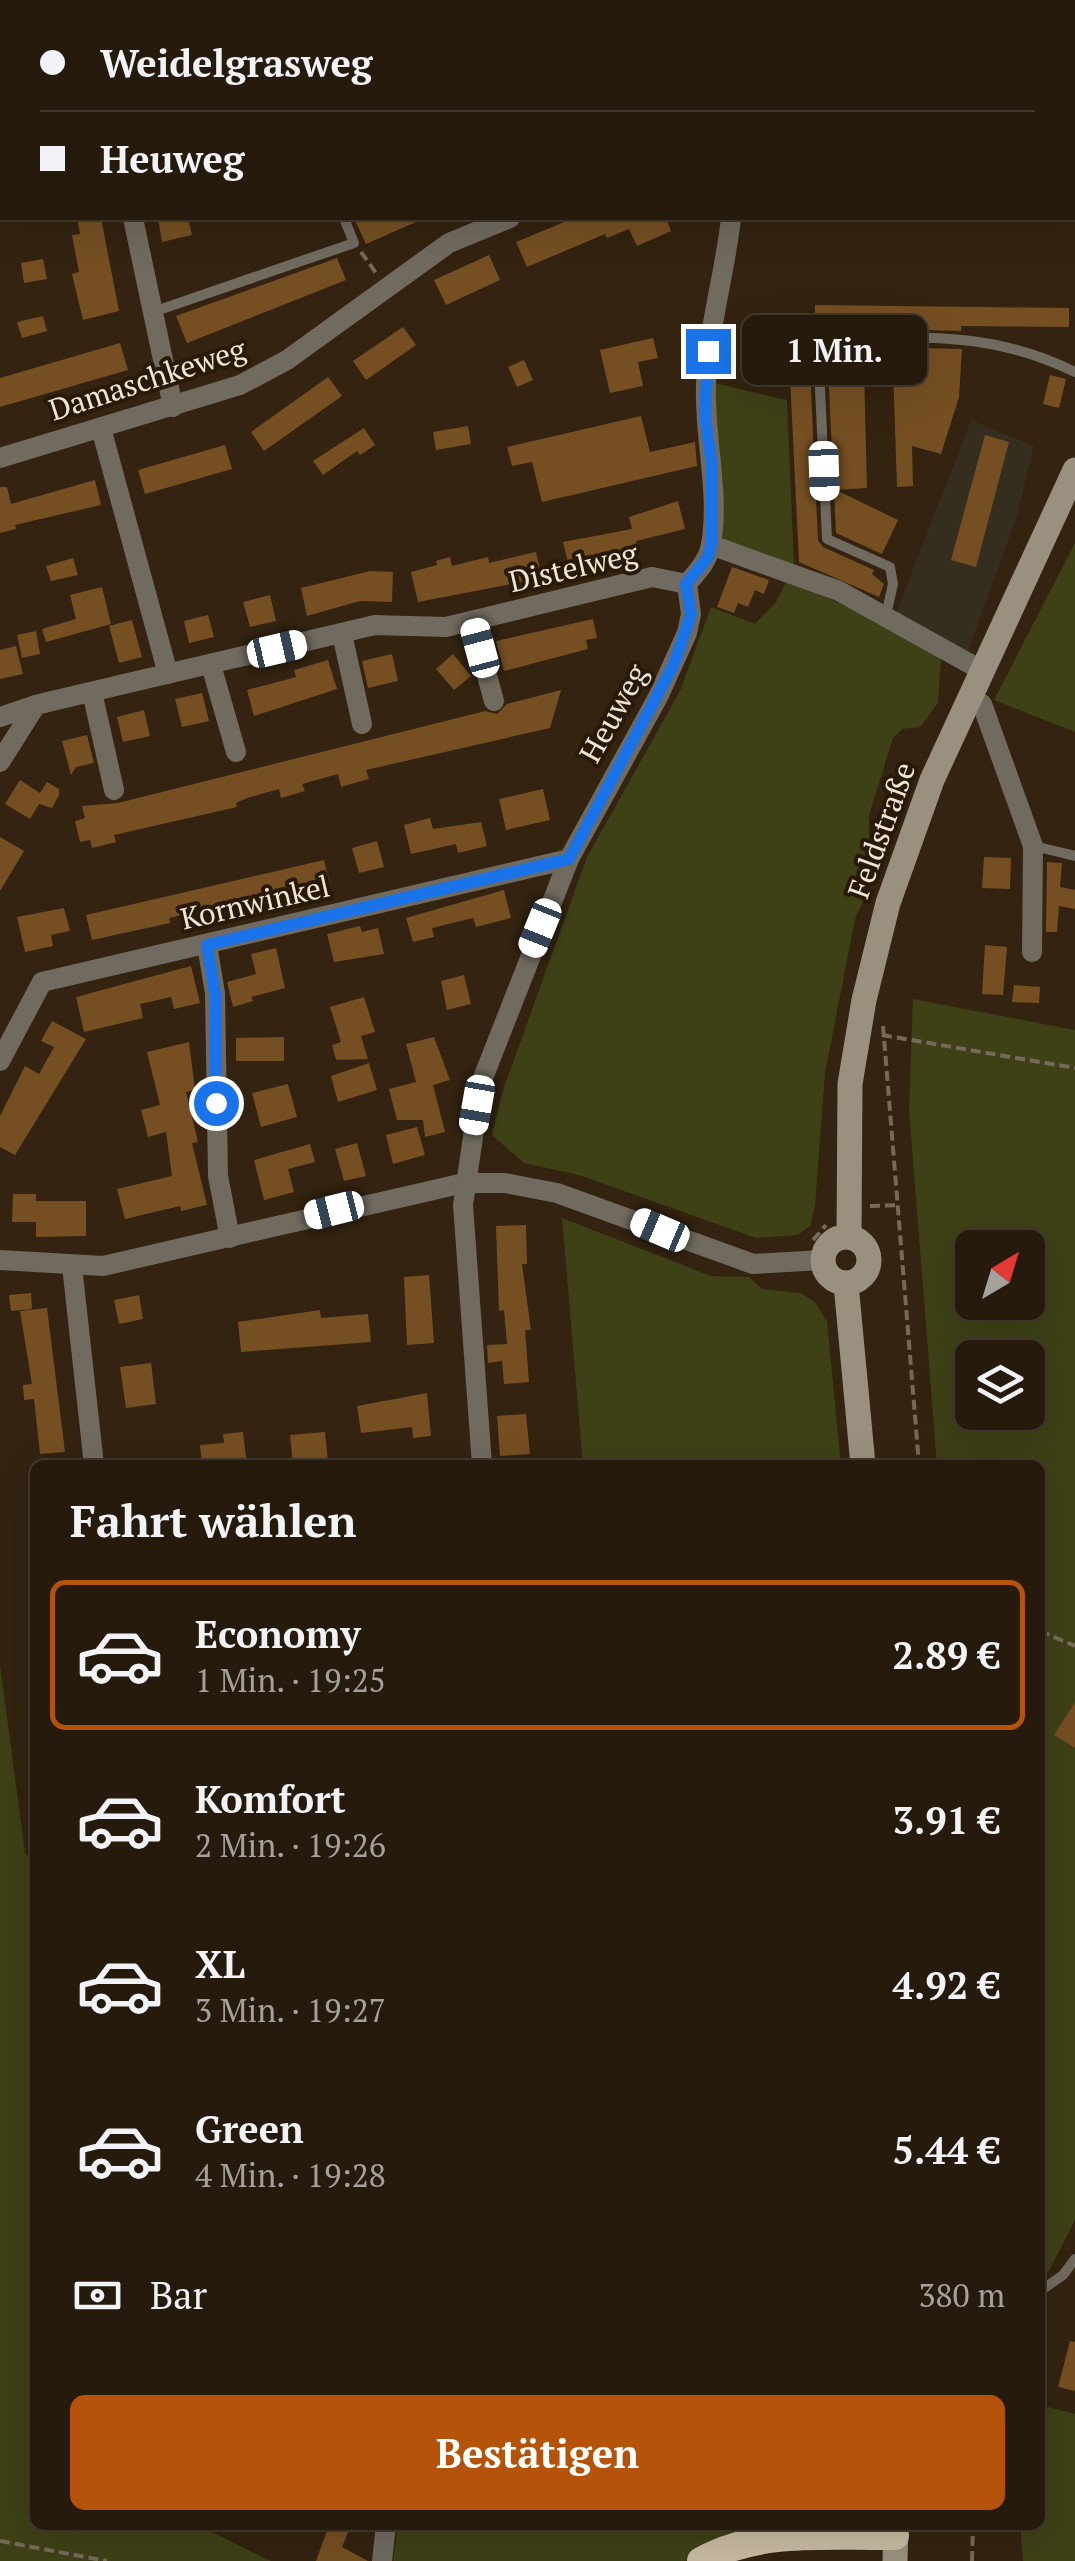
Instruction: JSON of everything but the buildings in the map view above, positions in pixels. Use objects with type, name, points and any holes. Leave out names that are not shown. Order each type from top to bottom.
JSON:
[{"type":"highway","points":[[700,2561],[738,2544],[771,2538],[895,2541]]},
{"type":"main road","name":"Feldstraße","points":[[846,1284],[866,1273],[870,1258],[863,1244],[850,1237],[850,1101],[858,1032],[888,903],[932,780],[1075,470]]},
{"type":"main road","points":[[850,1237],[828,1245],[822,1260],[827,1274],[846,1284],[864,1460]]},
{"type":"street","points":[[133,220],[173,407]]},
{"type":"street","name":"Damaschkeweg","points":[[0,458],[240,385],[287,360],[384,286],[449,243],[505,220]]},
{"type":"street","points":[[686,584],[708,557],[711,545],[707,366],[731,220]]},
{"type":"street","points":[[101,428],[168,674]]},
{"type":"street","points":[[711,545],[839,591],[980,670]]},
{"type":"street","name":"Distelweg","points":[[0,717],[36,705],[375,625],[446,626],[652,577],[686,584]]},
{"type":"street","name":"Heuweg","points":[[482,1460],[468,1315],[464,1183],[481,1083],[569,859],[674,664],[691,614],[686,584]]},
{"type":"street","points":[[472,621],[494,701]]},
{"type":"street","points":[[342,634],[362,724]]},
{"type":"street","points":[[211,664],[236,752]]},
{"type":"street","points":[[92,692],[114,790]]},
{"type":"street","points":[[968,698],[982,704],[1033,846],[1032,952]]},
{"type":"street","points":[[0,762],[36,705]]},
{"type":"street","name":"Kornwinkel","points":[[0,1060],[42,982],[569,859]]},
{"type":"street","points":[[207,945],[215,993],[218,1176],[230,1238]]},
{"type":"street","points":[[0,1260],[103,1266],[464,1183],[506,1183],[557,1193],[754,1264],[822,1260]]},
{"type":"street","points":[[72,1266],[93,1460]]},
{"type":"street","points":[[382,2561],[385,2530]]},
{"type":"lane","points":[[152,312],[354,242],[345,220]]},
{"type":"lane","points":[[886,615],[893,584],[890,567],[826,539],[819,368],[828,343],[841,337],[984,339],[1045,357],[1075,372]]},
{"type":"lane","points":[[1033,846],[1075,856]]},
{"type":"lane","points":[[1045,2288],[1063,2275],[1075,2259]]},
{"type":"path","points":[[354,242],[384,286]]},
{"type":"path","points":[[858,1032],[1075,1068]]},
{"type":"path","points":[[884,1036],[919,1460]]},
{"type":"path","points":[[1045,1634],[1075,1646]]},
{"type":"path","points":[[972,2561],[973,2530]]},
{"type":"path","points":[[0,2540],[107,2561]]},
{"type":"shaded area","points":[[971,420],[1034,446],[1017,516],[967,655],[896,613]]},
{"type":"green space","points":[[714,383],[787,400],[794,568],[728,543],[720,535]]},
{"type":"green space","points":[[1075,543],[1075,732],[994,700]]},
{"type":"green space","points":[[787,580],[890,626],[941,658],[938,703],[920,727],[902,729],[893,738],[869,815],[865,897],[855,919],[825,1073],[815,1206],[810,1226],[798,1235],[756,1238],[579,1175],[524,1163],[492,1135],[503,1090],[587,857],[680,691],[711,607],[755,624],[776,602]]},
{"type":"green space","points":[[913,999],[1075,1030],[1075,2220],[1049,2271],[1045,2271],[1045,1460],[937,1460],[909,1110]]},
{"type":"green space","points":[[562,1218],[711,1276],[749,1277],[762,1289],[800,1293],[815,1302],[827,1322],[841,1460],[583,1460]]},
{"type":"green space","points":[[0,1665],[25,1853],[30,1858],[30,2530],[207,2530],[271,2561],[0,2561]]},
{"type":"green space","points":[[1045,2406],[1075,2414],[1075,2561],[1023,2561],[1020,2530],[1045,2530]]},
{"type":"green space","points":[[397,2530],[740,2530],[685,2561],[393,2561]]},
{"type":"route","points":[[216,1103],[215,993],[207,945],[569,859],[674,664],[691,614],[686,584],[708,557],[713,508],[705,416],[708,351]]}]
